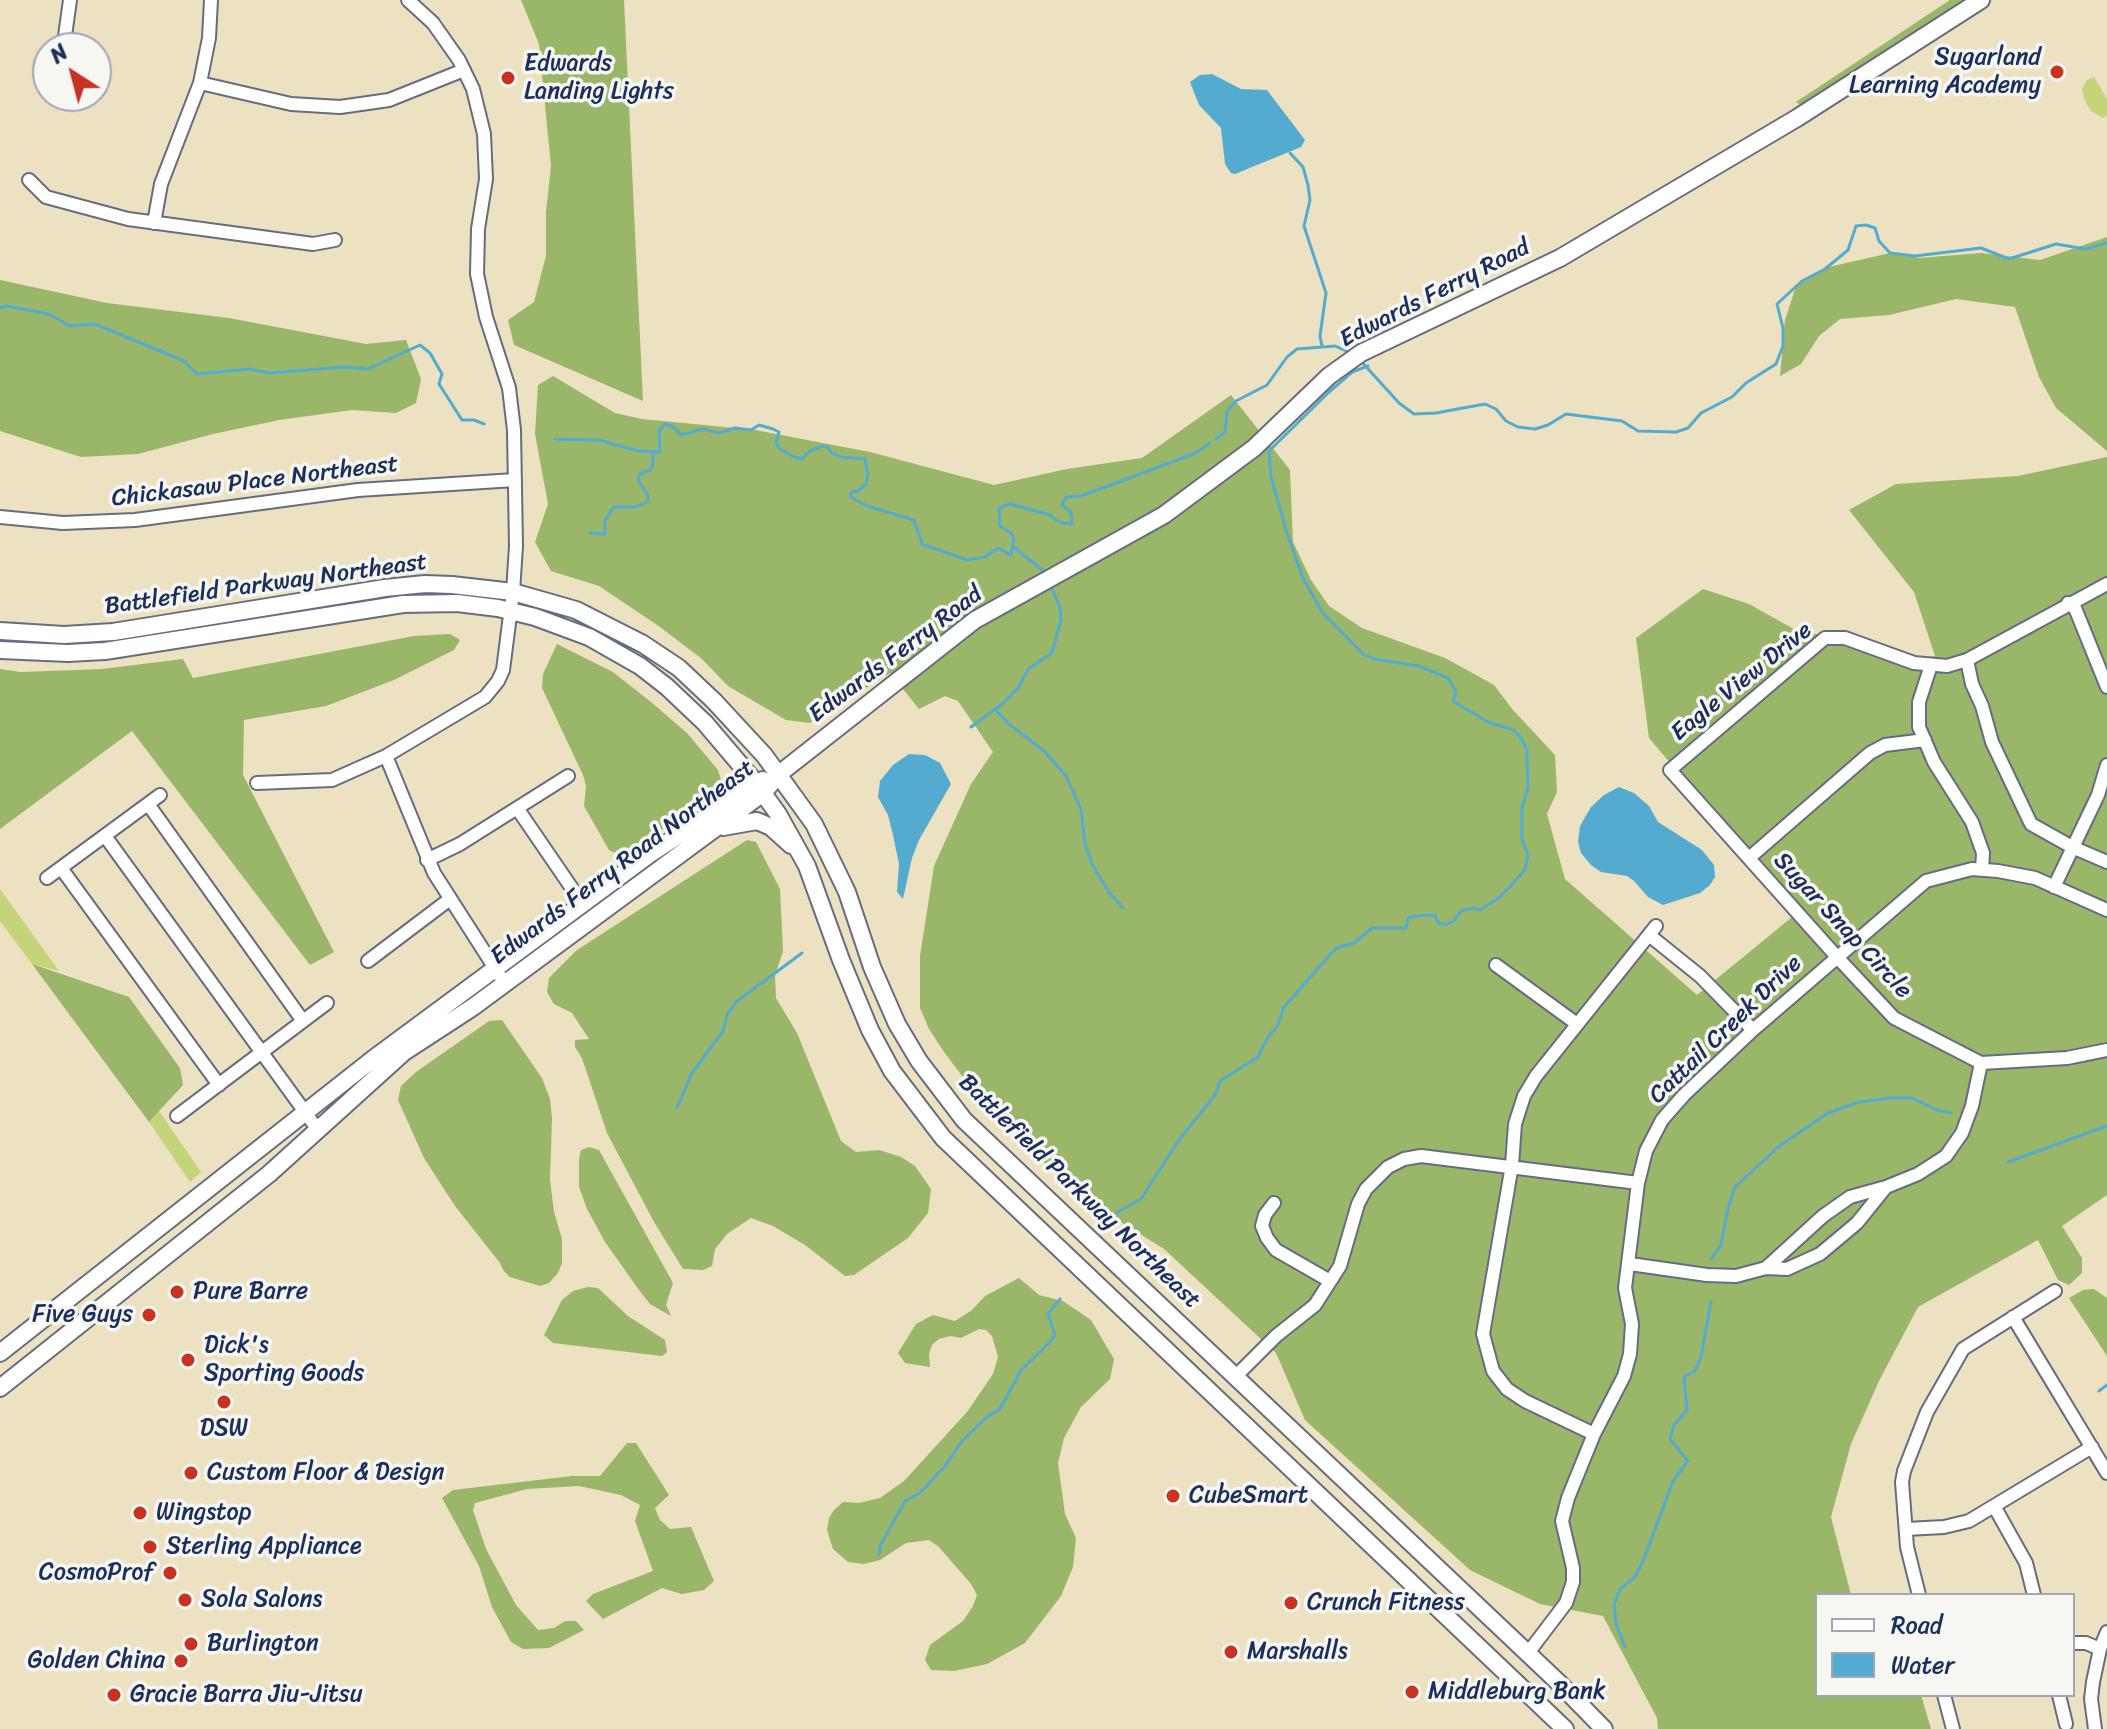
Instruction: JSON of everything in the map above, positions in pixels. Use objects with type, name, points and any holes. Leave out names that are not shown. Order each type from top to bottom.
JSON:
[{"type":"main road","name":"Edwards Ferry Road","points":[[779,774],[975,620],[1164,515],[1199,491],[1254,448],[1329,376],[1357,356],[1560,258],[1797,118],[1981,0]]},
{"type":"main road","name":"Battlefield Parkway Northeast","points":[[0,631],[64,635],[113,632],[425,584],[538,597],[597,619],[679,668],[714,701],[779,774],[814,824],[830,851],[852,904],[872,967],[897,1024],[947,1101],[1017,1172],[1528,1653],[1604,1729]]},
{"type":"main road","name":"Battlefield Parkway Northeast","points":[[0,650],[68,653],[132,648],[414,603],[457,603],[511,610],[589,637],[640,666],[685,704],[759,787],[802,855],[870,1030],[892,1071],[943,1138],[1565,1729]]},
{"type":"main road","name":"Edwards Ferry Road Northeast","points":[[0,1353],[305,1112],[582,903],[779,774]]},
{"type":"main road","name":"Edwards Ferry Road Northeast","points":[[0,1388],[269,1174],[404,1052],[505,984],[700,838],[759,787]]},
{"type":"main road","points":[[700,838],[727,825],[757,821],[771,827],[802,855]]},
{"type":"street","points":[[66,32],[70,0]]},
{"type":"street","points":[[154,223],[161,184],[200,83],[209,38],[211,0]]},
{"type":"street","points":[[257,783],[332,780],[386,756],[485,697],[503,670],[516,546],[513,422],[509,388],[486,317],[477,274],[478,229],[486,179],[484,134],[480,111],[464,70],[433,23],[408,0]]},
{"type":"street","points":[[200,83],[291,104],[340,107],[389,100],[464,70]]},
{"type":"street","points":[[29,180],[46,197],[128,219],[313,244],[335,240]]},
{"type":"street","name":"Chickasaw Place Northeast","points":[[0,517],[63,523],[135,520],[358,490],[515,480]]},
{"type":"street","name":"Eagle View Drive","points":[[1670,770],[1825,638],[1845,638],[1914,663],[1947,666],[1967,660],[2107,584]]},
{"type":"street","points":[[2068,603],[2075,608],[2107,687]]},
{"type":"street","points":[[1967,660],[1992,742],[2023,810],[2037,828],[2107,862]]},
{"type":"street","points":[[1931,665],[1919,702],[1919,727],[1934,762],[1972,822],[1983,853],[1982,870]]},
{"type":"street","points":[[1749,858],[1870,753],[1885,745],[1925,740]]},
{"type":"street","points":[[386,756],[427,860],[505,984]]},
{"type":"street","points":[[2054,887],[2098,795],[2107,765]]},
{"type":"street","name":"Sugar Snap Circle","points":[[1670,770],[1894,1018],[1981,1063]]},
{"type":"street","points":[[427,860],[460,844],[568,776]]},
{"type":"street","points":[[47,878],[160,795]]},
{"type":"street","points":[[148,804],[303,1021]]},
{"type":"street","points":[[517,808],[582,903]]},
{"type":"street","points":[[105,836],[318,1130]]},
{"type":"street","points":[[61,868],[219,1085]]},
{"type":"street","name":"Cattail Creek Drive","points":[[1528,1653],[1566,1603],[1570,1593],[1573,1568],[1562,1521],[1594,1434],[1624,1376],[1630,1354],[1632,1324],[1625,1288],[1638,1183],[1646,1151],[1662,1120],[1753,1030],[1926,881],[1972,869],[2035,878],[2107,910]]},
{"type":"street","points":[[368,961],[450,899]]},
{"type":"street","points":[[1594,1434],[1507,1389],[1493,1371],[1486,1351],[1483,1334],[1512,1165],[1515,1124],[1524,1096],[1536,1076],[1652,930],[1753,1030]]},
{"type":"street","points":[[1496,965],[1577,1024]]},
{"type":"street","points":[[177,1116],[327,1003]]},
{"type":"street","points":[[1766,1268],[1823,1216],[1850,1197],[1918,1174],[1946,1156],[1962,1133],[1972,1106],[1981,1063],[2067,1058],[2107,1050]]},
{"type":"street","points":[[1235,1377],[1276,1336],[1315,1305],[1340,1266],[1358,1204],[1366,1189],[1388,1167],[1404,1159],[1421,1156],[1512,1165],[1638,1183]]},
{"type":"street","points":[[1630,1264],[1736,1276],[1766,1268],[1787,1269],[1820,1254],[1857,1223],[1886,1187]]},
{"type":"street","points":[[1274,1203],[1265,1215],[1262,1226],[1267,1238],[1276,1250],[1330,1281]]},
{"type":"street","points":[[1919,1593],[1906,1529],[1904,1471],[1927,1412],[1963,1349],[2055,1291]]},
{"type":"street","points":[[2013,1317],[2107,1473]]},
{"type":"street","points":[[1906,1529],[1969,1521],[2092,1447]]},
{"type":"street","points":[[1994,1506],[2026,1563],[2034,1593]]},
{"type":"street","points":[[2095,1729],[2091,1699],[2100,1649],[2107,1632]]},
{"type":"street","points":[[2075,1643],[2086,1643],[2100,1649]]},
{"type":"street","points":[[1945,1697],[1953,1729]]},
{"type":"street","points":[[2059,1697],[2066,1724]]},
{"type":"green space","points":[[521,0],[624,0],[643,401],[514,345],[508,320],[534,302],[546,256],[546,212],[551,166],[539,44]]},
{"type":"green space","points":[[1950,0],[1969,0],[1802,106],[1796,102]]},
{"type":"green space","points":[[2094,77],[2107,99],[2107,116],[2103,118],[2091,111],[2084,99],[2082,89],[2087,80]]},
{"type":"green space","points":[[2107,237],[2107,451],[2056,408],[2039,377],[2015,307],[1956,299],[1889,315],[1840,319],[1819,336],[1801,364],[1780,376],[1785,320],[1796,286],[1829,267],[1890,253],[1919,258],[1981,253],[2040,260]]},
{"type":"green space","points":[[0,280],[107,303],[229,318],[366,344],[406,340],[421,379],[416,403],[396,413],[352,410],[279,420],[138,454],[81,457],[0,431]]},
{"type":"green space","points":[[553,376],[615,413],[642,419],[755,430],[870,452],[994,485],[1067,469],[1142,458],[1231,395],[1290,470],[1293,542],[1311,580],[1329,606],[1362,628],[1445,658],[1494,685],[1555,755],[1557,792],[1547,814],[1565,879],[1697,995],[1797,913],[1649,738],[1636,638],[1703,589],[1749,604],[1799,632],[1825,635],[1905,660],[1935,656],[1914,592],[1849,510],[1896,484],[2018,476],[2107,457],[2107,1195],[2062,1226],[2082,1258],[2082,1273],[2069,1285],[2058,1280],[2038,1240],[1918,1307],[1879,1381],[1851,1444],[1831,1517],[1850,1593],[1815,1593],[1815,1697],[1922,1697],[1931,1729],[1658,1729],[1657,1718],[1603,1616],[1540,1604],[1470,1570],[1305,1420],[1276,1353],[1164,1249],[1087,1201],[1016,1137],[972,1089],[929,1029],[920,1008],[920,956],[934,866],[971,784],[993,752],[958,701],[945,696],[919,709],[890,673],[810,723],[786,720],[728,686],[702,659],[599,586],[551,571],[535,542],[548,504],[535,434],[538,385]]},
{"type":"green space","points":[[450,634],[460,640],[454,650],[394,680],[326,706],[244,720],[243,775],[334,952],[310,965],[132,731],[0,829],[0,669],[21,672],[102,669],[183,659],[193,678],[414,636]]},
{"type":"green space","points":[[557,644],[613,672],[651,702],[687,733],[718,770],[721,780],[714,789],[640,847],[619,855],[609,850],[584,806],[586,786],[583,775],[542,688],[543,674]]},
{"type":"green space","points":[[747,840],[756,842],[780,889],[783,951],[775,976],[776,998],[797,1033],[841,1141],[856,1152],[879,1150],[901,1157],[915,1166],[931,1189],[928,1213],[908,1238],[854,1275],[845,1276],[805,1245],[773,1226],[751,1218],[727,1234],[715,1249],[712,1266],[703,1270],[683,1269],[607,1133],[582,1058],[575,1047],[575,1040],[589,1039],[572,1013],[554,1004],[547,992],[549,978],[577,950]]},
{"type":"green space","points":[[0,889],[59,971],[32,964],[0,921]]},
{"type":"green space","points":[[32,964],[129,997],[180,1068],[183,1085],[149,1122]]},
{"type":"green space","points":[[502,1020],[542,1078],[550,1099],[550,1179],[554,1212],[562,1239],[562,1263],[549,1283],[540,1286],[510,1277],[503,1270],[424,1158],[398,1100],[401,1086],[416,1072],[489,1021]]},
{"type":"green space","points":[[159,1111],[201,1172],[190,1182],[149,1122]]},
{"type":"green space","points":[[589,1147],[599,1150],[673,1283],[666,1305],[671,1316],[650,1304],[639,1290],[605,1242],[587,1209],[579,1187],[579,1159],[581,1150]]},
{"type":"green space","points":[[1019,1278],[1039,1295],[1063,1301],[1091,1320],[1114,1359],[1110,1379],[1081,1407],[1064,1438],[1058,1463],[1065,1514],[1076,1538],[1073,1567],[1061,1596],[1025,1643],[987,1664],[954,1671],[931,1670],[925,1660],[930,1645],[963,1621],[977,1595],[971,1584],[939,1547],[929,1540],[906,1543],[880,1560],[864,1564],[848,1562],[833,1549],[827,1530],[829,1518],[843,1502],[859,1503],[880,1498],[904,1481],[967,1412],[993,1374],[998,1357],[992,1336],[986,1330],[979,1329],[961,1338],[950,1336],[939,1339],[932,1345],[929,1354],[930,1367],[905,1363],[898,1353],[916,1324],[933,1315],[955,1321],[972,1310],[985,1296]]},
{"type":"green space","points":[[598,1288],[628,1316],[665,1340],[667,1352],[662,1356],[553,1343],[544,1335],[562,1300],[573,1291]]},
{"type":"green space","points":[[2094,1289],[2107,1298],[2107,1356],[2069,1298],[2083,1290]]},
{"type":"green space","points":[[627,1443],[636,1443],[669,1495],[655,1508],[660,1520],[670,1529],[691,1527],[714,1581],[704,1590],[682,1594],[662,1588],[603,1619],[586,1601],[593,1594],[653,1571],[635,1521],[640,1505],[621,1495],[579,1486],[527,1489],[475,1503],[473,1510],[486,1549],[516,1605],[538,1630],[554,1628],[565,1621],[576,1621],[584,1630],[549,1648],[523,1649],[511,1642],[492,1607],[479,1566],[442,1498],[453,1490],[572,1476],[600,1476]]},
{"type":"water","points":[[1212,74],[1241,89],[1267,90],[1305,140],[1301,147],[1231,173],[1225,164],[1221,128],[1199,105],[1190,82],[1200,75]]},
{"type":"water","points":[[909,754],[925,755],[940,763],[951,784],[919,840],[903,899],[897,892],[899,864],[893,835],[888,815],[878,797],[880,781],[893,765]]},
{"type":"water","points":[[1619,787],[1634,793],[1649,806],[1658,822],[1702,850],[1714,865],[1715,877],[1710,885],[1700,893],[1663,905],[1648,897],[1627,876],[1601,872],[1591,865],[1581,853],[1578,842],[1580,826],[1591,807]]},
{"type":"waterway","points":[[1290,153],[1303,167],[1308,185],[1310,200],[1304,226],[1326,293],[1320,336],[1322,346]]},
{"type":"waterway","points":[[1360,360],[1399,403],[1414,414],[1485,404],[1518,427],[1535,429],[1566,414],[1622,421],[1638,431],[1676,432],[1688,428],[1701,413],[1732,397],[1746,383],[1776,364],[1783,346],[1783,328],[1777,304],[1802,281],[1825,269],[1848,250],[1856,226],[1875,228],[1879,241],[1890,253],[1915,256],[1981,248],[2009,259],[2056,244],[2085,249],[2107,243]]},
{"type":"waterway","points":[[0,308],[6,306],[49,314],[70,326],[95,324],[184,361],[197,374],[249,369],[269,373],[344,367],[368,369],[420,345],[430,353],[442,374],[439,384],[462,420],[484,424]]},
{"type":"waterway","points":[[1216,439],[1225,432],[1227,412],[1236,401],[1267,385],[1287,357],[1297,349],[1335,346],[1351,353]]},
{"type":"waterway","points":[[1116,1213],[1141,1199],[1179,1140],[1215,1095],[1220,1081],[1258,1057],[1277,1027],[1284,1007],[1336,948],[1354,943],[1372,928],[1406,928],[1408,918],[1414,916],[1435,915],[1438,923],[1445,925],[1454,921],[1461,911],[1480,910],[1500,897],[1525,870],[1528,855],[1522,839],[1522,808],[1528,788],[1527,750],[1521,738],[1514,730],[1488,722],[1456,703],[1453,700],[1456,692],[1448,678],[1419,666],[1374,659],[1363,654],[1322,612],[1302,576],[1287,533],[1271,477],[1269,451],[1352,372],[1368,366]]},
{"type":"waterway","points":[[555,439],[599,440],[638,451],[660,452],[659,431],[665,424],[674,427],[681,435],[703,429],[719,433],[735,428],[751,430],[759,425],[773,429],[779,432],[776,442],[779,448],[794,457],[802,459],[822,446],[841,457],[865,459],[866,484],[851,493],[851,497],[867,506],[914,520],[922,544],[967,560],[985,557],[998,548],[1011,555],[1014,539],[1000,526],[999,508],[1010,504],[1072,524],[1071,512],[1062,505],[1066,497],[1081,496],[1196,453],[1210,443]]},
{"type":"waterway","points":[[590,533],[605,534],[605,520],[614,507],[636,507],[647,502],[648,495],[638,480],[640,474],[650,470],[653,452]]},
{"type":"waterway","points":[[1014,547],[1045,572]]},
{"type":"waterway","points":[[971,727],[1019,687],[1028,669],[1052,653],[1061,620],[1060,607],[1052,589]]},
{"type":"waterway","points":[[995,709],[1045,752],[1066,776],[1081,809],[1085,844],[1093,866],[1123,908]]},
{"type":"waterway","points":[[677,1108],[692,1073],[723,1031],[727,1015],[736,1002],[802,953]]},
{"type":"waterway","points":[[1711,1259],[1721,1245],[1735,1187],[1778,1147],[1828,1113],[1859,1102],[1890,1098],[1912,1098],[1951,1113]]},
{"type":"waterway","points":[[2008,1162],[2107,1126]]},
{"type":"waterway","points":[[879,1554],[880,1546],[905,1501],[920,1493],[945,1466],[962,1441],[1000,1409],[1021,1370],[1055,1335],[1048,1314],[1060,1299]]},
{"type":"waterway","points":[[1625,1647],[1616,1624],[1614,1604],[1621,1588],[1635,1577],[1673,1481],[1688,1461],[1670,1439],[1674,1425],[1687,1410],[1684,1377],[1695,1371],[1701,1357],[1711,1302]]},
{"type":"waterway","points":[[2099,1391],[2107,1385]]},
{"type":"place","name":"Sugarland Learning Academy","points":[[2057,72]]},
{"type":"place","name":"Edwards Landing Lights","points":[[508,78]]},
{"type":"place","name":"Pure Barre","points":[[177,1292]]},
{"type":"place","name":"Five Guys","points":[[149,1315]]},
{"type":"place","name":"Dick's Sporting Goods","points":[[188,1360]]},
{"type":"place","name":"DSW","points":[[224,1402]]},
{"type":"place","name":"Custom Floor & Design","points":[[191,1473]]},
{"type":"place","name":"CubeSmart","points":[[1173,1496]]},
{"type":"place","name":"Wingstop","points":[[140,1513]]},
{"type":"place","name":"Sterling Appliance","points":[[150,1547]]},
{"type":"place","name":"CosmoProf","points":[[170,1573]]},
{"type":"place","name":"Sola Salons","points":[[185,1600]]},
{"type":"place","name":"Crunch Fitness","points":[[1291,1603]]},
{"type":"place","name":"Burlington","points":[[191,1644]]},
{"type":"place","name":"Marshalls","points":[[1231,1652]]},
{"type":"place","name":"Golden China","points":[[181,1661]]},
{"type":"place","name":"Middleburg Bank","points":[[1412,1692]]},
{"type":"place","name":"Gracie Barra Jiu-Jitsu","points":[[114,1695]]}]
